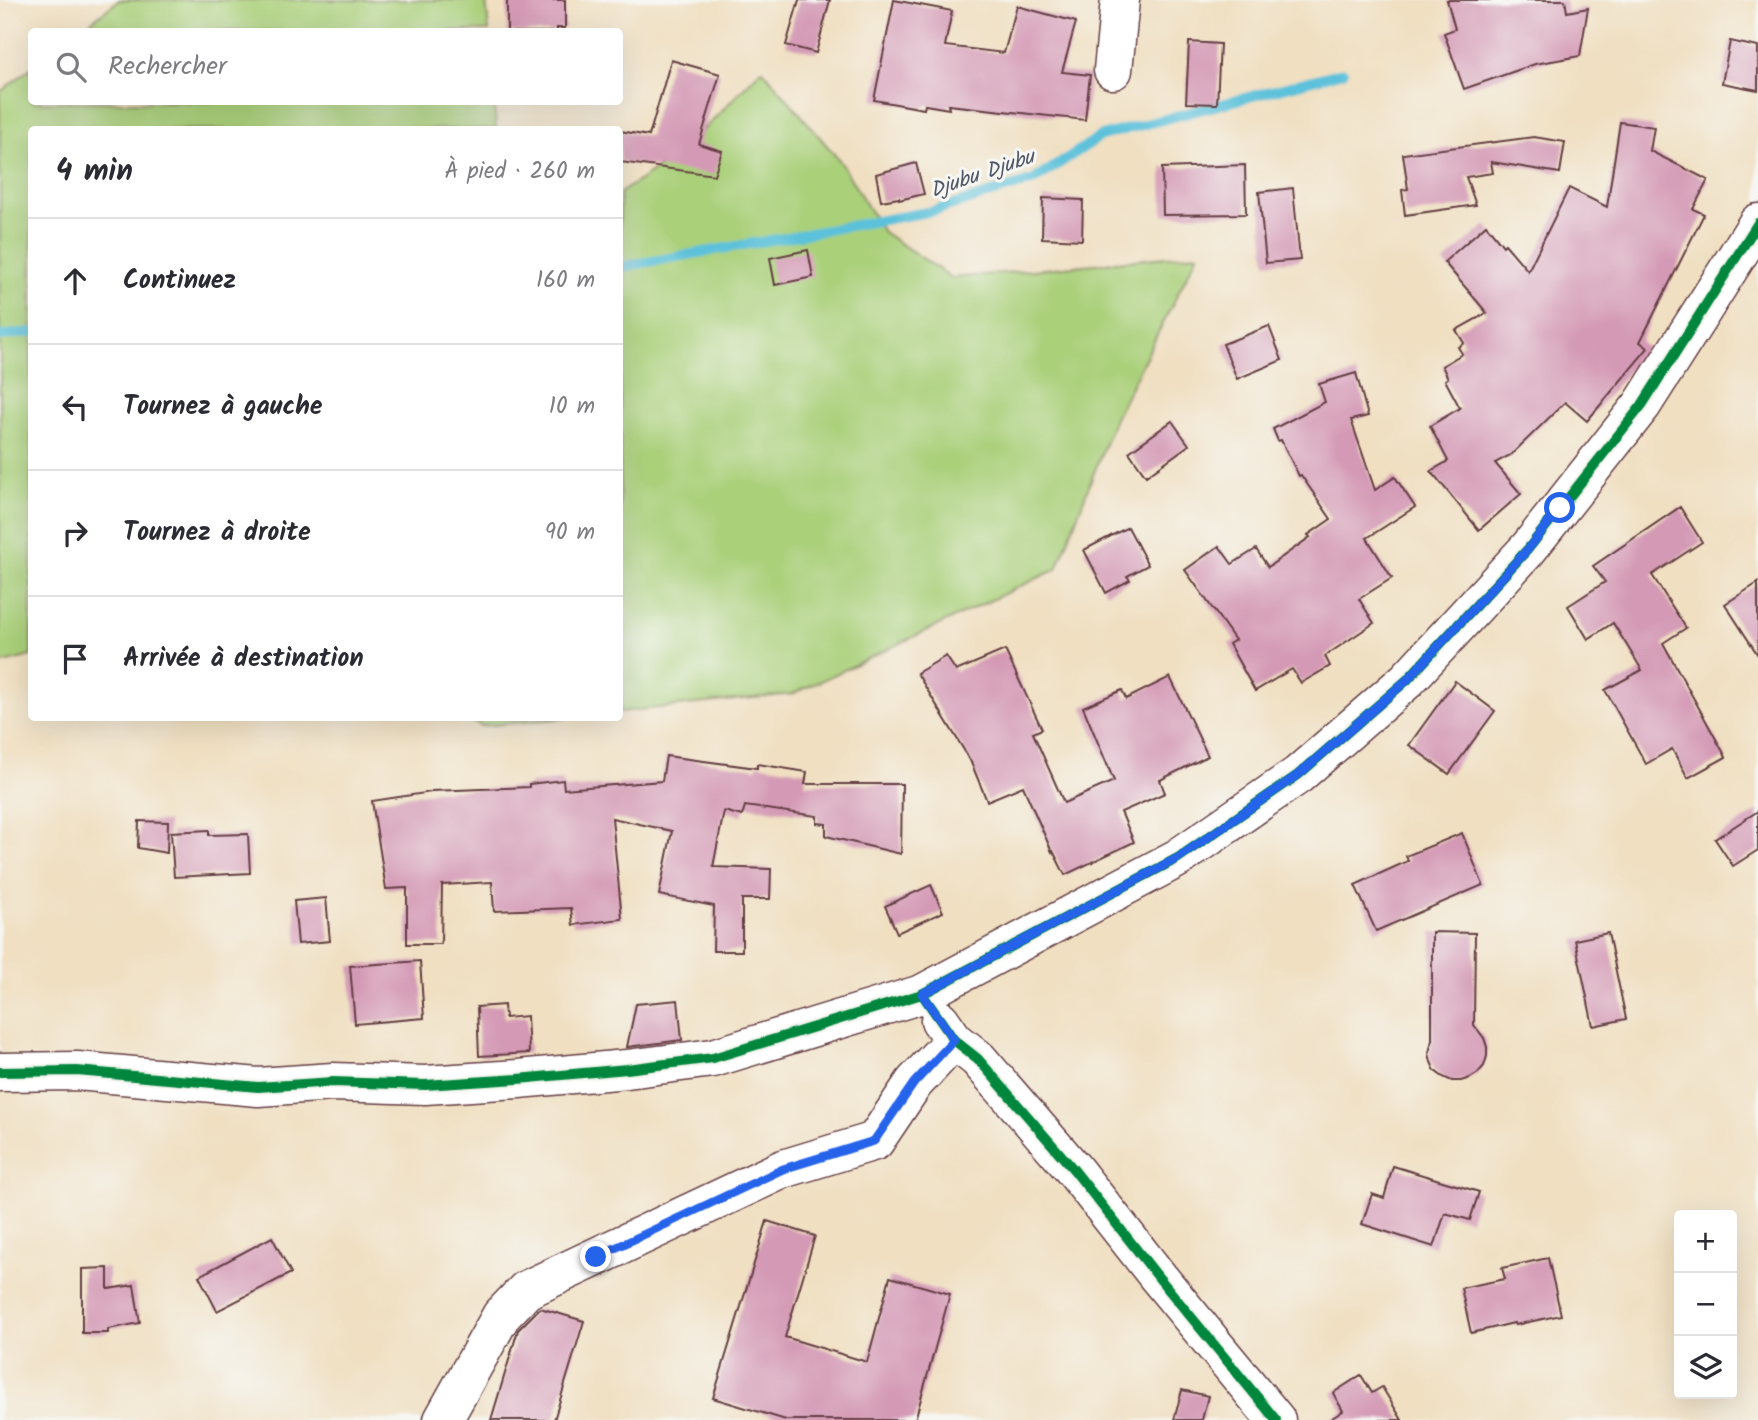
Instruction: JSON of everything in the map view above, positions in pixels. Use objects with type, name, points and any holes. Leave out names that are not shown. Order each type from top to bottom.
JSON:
[{"type":"street","points":[[1113,70],[1120,0]]},
{"type":"street","points":[[0,1072],[77,1071],[258,1087],[333,1082],[425,1085],[518,1079],[713,1058],[922,994],[1178,858],[1298,775],[1407,680],[1528,549],[1642,405],[1758,223]]},
{"type":"street","points":[[922,994],[954,1040],[978,1059],[1074,1170],[1276,1420]]},
{"type":"street","points":[[443,1420],[501,1316],[526,1290],[783,1169],[874,1141],[914,1083],[954,1040]]},
{"type":"green space","points":[[119,0],[486,0],[489,28],[83,28]]},
{"type":"green space","points":[[762,69],[840,161],[883,232],[952,278],[1198,254],[1115,418],[1057,569],[793,694],[623,712],[623,191],[682,152]]},
{"type":"green space","points":[[28,70],[28,105],[494,105],[496,126],[28,126],[28,657],[0,664],[0,92]]},
{"type":"green space","points":[[472,721],[535,721],[481,726]]},
{"type":"building","points":[[507,0],[565,0],[565,28],[507,28]]},
{"type":"building","points":[[799,0],[830,0],[816,53],[786,45]]},
{"type":"building","points":[[894,0],[952,11],[945,46],[1004,53],[1017,6],[1076,22],[1062,72],[1090,75],[1085,120],[948,105],[949,109],[925,105],[924,109],[874,100]]},
{"type":"building","points":[[1447,0],[1565,0],[1567,12],[1588,8],[1580,56],[1535,64],[1464,89],[1444,33],[1455,29]]},
{"type":"building","points":[[1730,41],[1758,47],[1758,90],[1722,83]]},
{"type":"building","points":[[1189,42],[1220,44],[1217,104],[1186,103]]},
{"type":"building","points":[[671,60],[720,74],[699,144],[722,151],[714,175],[623,162],[623,132],[649,136]]},
{"type":"building","points":[[1620,122],[1654,127],[1650,151],[1708,180],[1693,209],[1704,214],[1640,342],[1648,348],[1587,421],[1565,402],[1512,454],[1495,463],[1521,494],[1479,530],[1431,471],[1448,461],[1430,426],[1460,408],[1445,380],[1448,378],[1442,366],[1462,354],[1458,347],[1464,343],[1456,330],[1487,313],[1444,262],[1486,225],[1528,271],[1569,188],[1607,207]]},
{"type":"building","points":[[1534,137],[1565,142],[1560,173],[1491,162],[1493,173],[1466,177],[1476,205],[1405,215],[1402,190],[1408,189],[1403,154]]},
{"type":"building","points":[[916,163],[924,194],[881,201],[876,174]]},
{"type":"building","points":[[1245,165],[1246,214],[1163,215],[1162,168]]},
{"type":"building","points":[[1293,188],[1300,260],[1266,263],[1259,192]]},
{"type":"building","points":[[1043,198],[1083,200],[1082,240],[1042,238]]},
{"type":"building","points":[[808,250],[813,277],[775,285],[770,258]]},
{"type":"building","points":[[1269,326],[1282,360],[1237,379],[1223,344]]},
{"type":"building","points":[[1356,373],[1368,416],[1351,420],[1375,490],[1395,477],[1415,507],[1367,538],[1392,578],[1359,599],[1374,623],[1325,656],[1330,666],[1301,683],[1292,669],[1255,691],[1229,644],[1235,640],[1185,570],[1219,546],[1232,564],[1256,549],[1268,567],[1331,519],[1301,475],[1299,476],[1273,429],[1325,402],[1319,384]]},
{"type":"building","points":[[1172,421],[1189,445],[1146,476],[1129,452]]},
{"type":"building","points":[[1680,507],[1702,542],[1652,575],[1686,628],[1663,643],[1726,757],[1688,778],[1672,749],[1646,764],[1605,690],[1642,670],[1613,623],[1588,639],[1568,606],[1605,582],[1593,566]]},
{"type":"building","points":[[1128,527],[1148,565],[1127,576],[1130,580],[1106,593],[1084,550]]},
{"type":"building","points":[[1758,583],[1758,655],[1725,604]]},
{"type":"building","points":[[1005,650],[1042,729],[1033,733],[1064,803],[1114,781],[1083,707],[1122,690],[1126,699],[1170,677],[1208,756],[1160,780],[1165,793],[1121,812],[1134,842],[1065,875],[1023,786],[987,801],[970,760],[917,673],[946,656],[956,671]]},
{"type":"building","points":[[1455,681],[1495,711],[1449,774],[1409,745]]},
{"type":"building","points":[[666,756],[757,768],[757,764],[807,772],[805,784],[902,784],[901,854],[826,836],[826,824],[817,823],[817,816],[745,806],[742,816],[724,811],[713,867],[771,869],[770,899],[742,899],[742,951],[713,951],[714,906],[659,895],[672,831],[612,818],[622,919],[573,925],[571,908],[494,911],[492,882],[442,885],[441,944],[407,944],[407,888],[386,889],[372,801],[432,791],[529,787],[529,784],[563,780],[564,789],[662,781]]},
{"type":"building","points":[[1758,811],[1758,850],[1733,866],[1715,839]]},
{"type":"building","points":[[139,821],[168,822],[167,853],[138,848]]},
{"type":"building","points":[[209,830],[209,835],[248,834],[250,873],[174,877],[171,832]]},
{"type":"building","points":[[1462,833],[1483,885],[1376,931],[1355,885],[1408,861],[1406,856]]},
{"type":"building","points":[[931,885],[943,912],[897,933],[885,906]]},
{"type":"building","points":[[326,898],[330,941],[298,944],[294,901]]},
{"type":"building","points":[[1432,932],[1475,933],[1474,1025],[1484,1038],[1487,1056],[1478,1073],[1461,1081],[1452,1081],[1435,1071],[1429,1053],[1432,1040]]},
{"type":"building","points":[[1608,933],[1626,1019],[1593,1026],[1575,940]]},
{"type":"building","points":[[420,961],[424,1018],[355,1024],[350,966]]},
{"type":"building","points":[[678,1000],[682,1040],[627,1047],[636,1004]]},
{"type":"building","points":[[504,1005],[505,1018],[527,1016],[529,1053],[479,1056],[477,1007]]},
{"type":"building","points":[[1393,1166],[1479,1192],[1470,1220],[1445,1213],[1434,1247],[1362,1224],[1372,1194],[1384,1198]]},
{"type":"building","points":[[767,1221],[815,1236],[785,1337],[867,1362],[890,1277],[950,1294],[915,1420],[786,1420],[713,1398]]},
{"type":"building","points":[[272,1237],[291,1273],[217,1311],[199,1276]]},
{"type":"building","points":[[1548,1258],[1561,1315],[1471,1333],[1461,1288],[1505,1279],[1502,1268]]},
{"type":"building","points":[[108,1268],[108,1289],[134,1285],[140,1323],[108,1329],[108,1333],[82,1333],[82,1269]]},
{"type":"building","points":[[540,1308],[584,1321],[554,1420],[491,1420],[518,1330]]},
{"type":"building","points":[[1361,1375],[1372,1393],[1382,1387],[1402,1420],[1329,1420],[1343,1411],[1333,1393]]},
{"type":"building","points":[[1182,1390],[1208,1396],[1202,1420],[1174,1420]]},
{"type":"waterway","name":"Djubu Djubu","points":[[623,266],[933,211],[1034,180],[1101,136],[1343,72]]},
{"type":"waterway","name":"Djubu Djubu","points":[[0,336],[28,332]]},
{"type":"cycle path","points":[[0,1072],[77,1071],[258,1087],[333,1082],[425,1085],[518,1079],[713,1058],[922,994],[1178,858],[1298,775],[1407,680],[1528,549],[1642,405],[1758,223]]},
{"type":"cycle path","points":[[922,994],[954,1040],[978,1059],[1074,1170],[1276,1420]]},
{"type":"route","points":[[596,1257],[783,1169],[874,1141],[914,1083],[954,1040],[922,994],[1178,858],[1298,775],[1407,680],[1528,549],[1560,508]]}]
